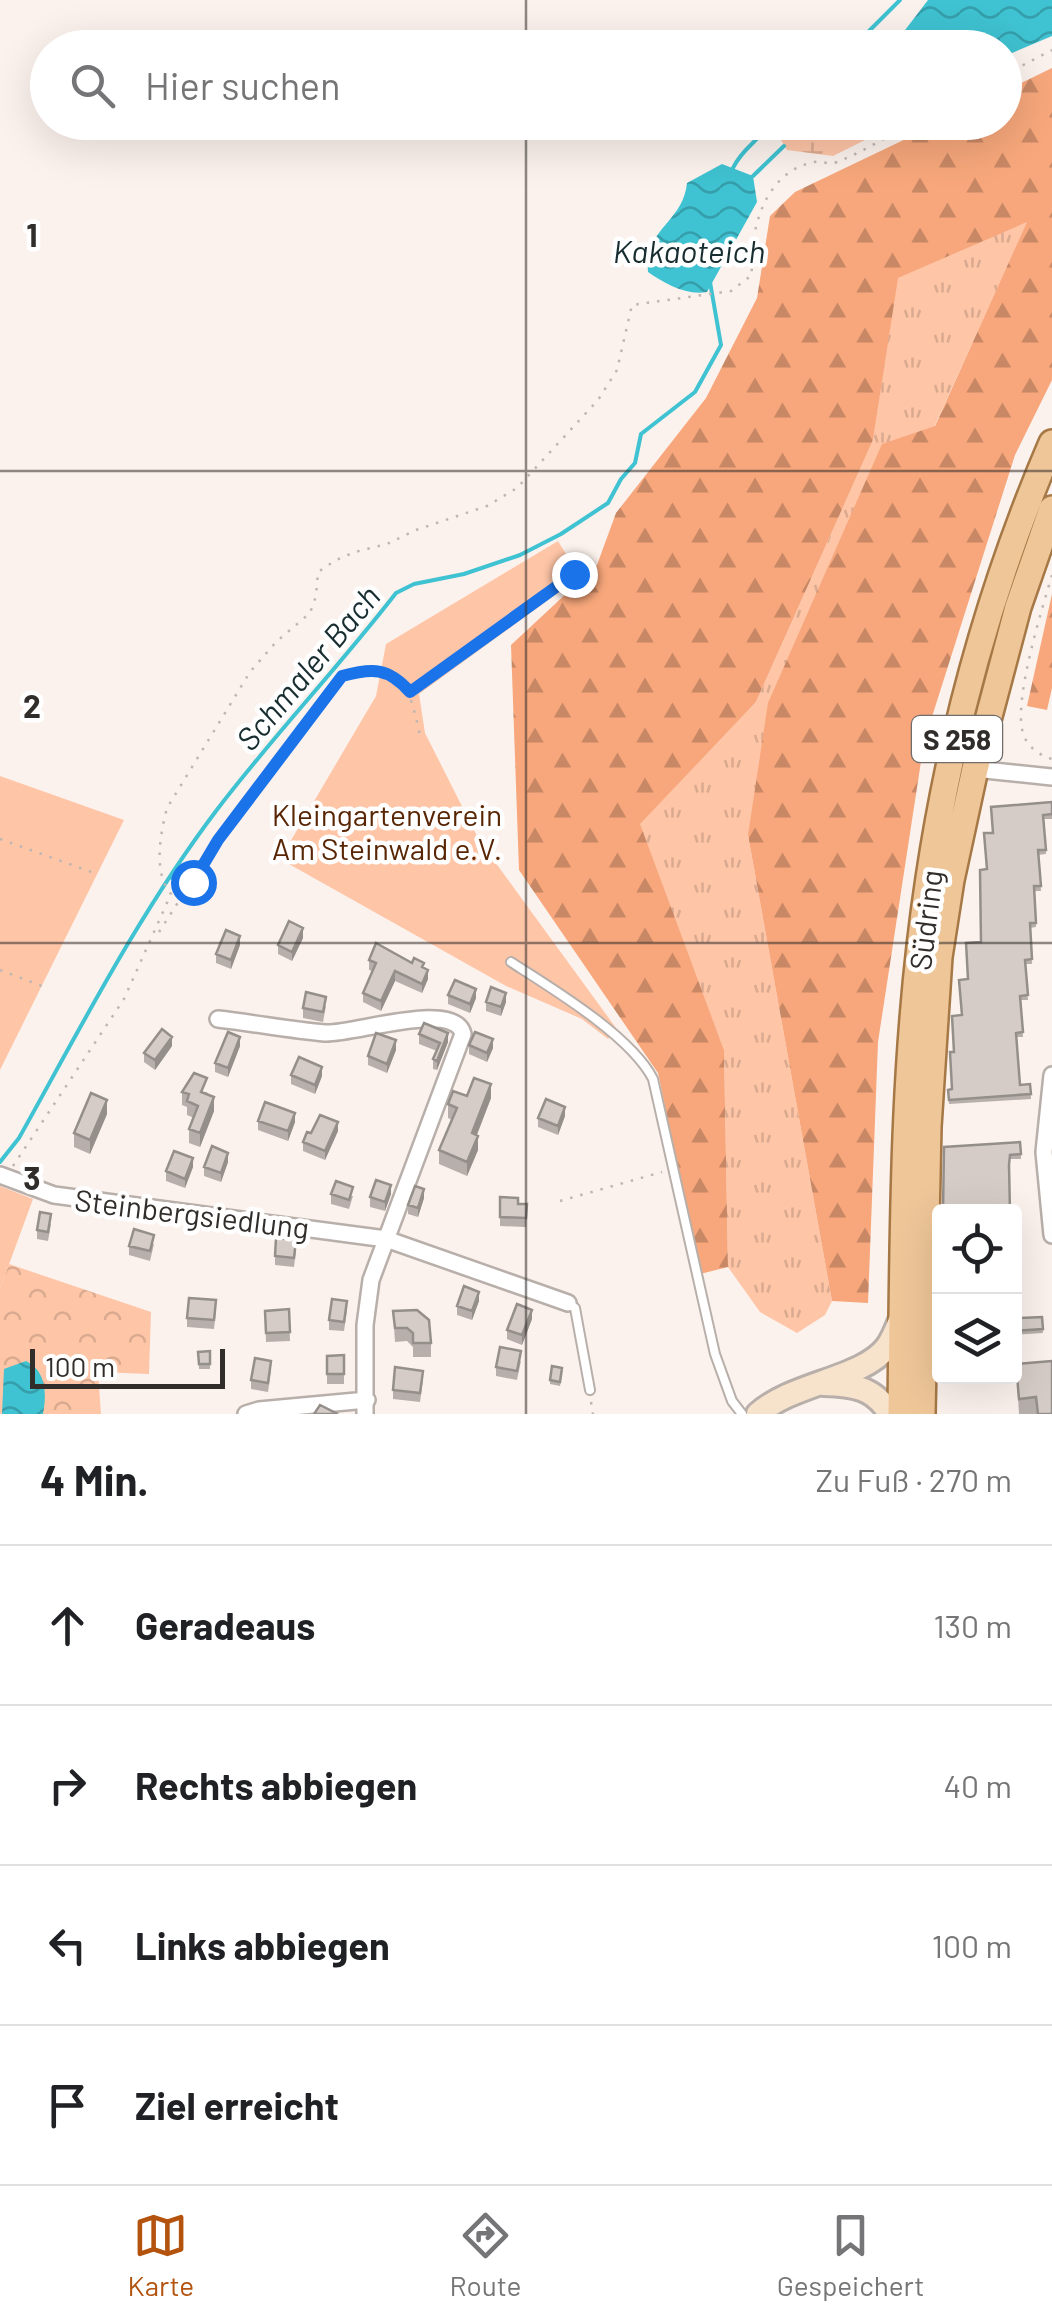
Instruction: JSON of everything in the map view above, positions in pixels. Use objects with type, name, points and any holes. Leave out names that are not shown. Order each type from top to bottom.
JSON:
[{"type":"main road","name":"Südring","points":[[901,1414],[911,1047],[929,877],[974,672],[1021,522],[1052,443]]},
{"type":"main road","name":"Südring","points":[[922,1414],[932,1047],[948,900],[975,769],[1018,607],[1052,508]]},
{"type":"main road","name":"S 258","points":[[758,1414],[782,1397],[878,1356],[902,1315]]},
{"type":"main road","name":"S 258","points":[[806,1387],[824,1384],[863,1388],[880,1399],[890,1414]]},
{"type":"street","points":[[975,769],[1052,777]]},
{"type":"street","points":[[218,1019],[330,1034],[400,1021],[444,1020],[456,1021],[463,1034],[372,1280],[366,1325],[366,1407],[260,1410],[246,1414]]},
{"type":"street","points":[[1052,1075],[1044,1152],[1052,1235]]},
{"type":"street","name":"Steinbergsiedlung","points":[[2,1177],[54,1195],[386,1239],[568,1303]]},
{"type":"lane","points":[[511,962],[584,1011],[644,1061],[653,1080],[715,1354],[732,1401],[742,1414]]},
{"type":"lane","points":[[568,1303],[575,1308],[590,1390]]},
{"type":"path","points":[[1022,66],[1052,50]]},
{"type":"path","points":[[2,1177],[124,1000],[172,894],[160,878],[162,826],[168,808],[250,672],[276,642],[310,613],[318,572],[336,560],[502,499],[517,488],[598,400],[617,370],[632,305],[731,290],[752,275],[751,253],[772,185],[794,170],[816,162],[832,164],[879,140]]},
{"type":"path","points":[[410,692],[574,574]]},
{"type":"path","points":[[1052,575],[1026,682],[1022,725],[1034,750],[1052,758]]},
{"type":"path","points":[[154,937],[170,920],[218,840],[342,676],[360,670],[385,671],[410,692],[420,735]]},
{"type":"path","points":[[0,839],[97,874]]},
{"type":"path","points":[[0,970],[42,986]]},
{"type":"path","points":[[560,1201],[673,1169]]},
{"type":"path","points":[[590,1390],[593,1414]]},
{"type":"green space","points":[[1052,68],[1052,380],[1015,455],[924,742],[878,1042],[868,1303],[832,1301],[748,835],[768,703],[882,444],[935,426],[1027,222],[898,278],[873,440],[756,702],[640,824],[724,1050],[728,1267],[700,1274],[658,1073],[519,870],[511,645],[597,565],[616,513],[706,398],[757,298],[770,216],[795,192],[904,140],[1022,140],[1022,83]]},
{"type":"green space","points":[[781,140],[865,140],[833,156],[787,150]]},
{"type":"green space","points":[[1028,221],[748,835],[832,1301],[825,1315],[797,1333],[760,1312],[728,1267],[724,1050],[639,824],[756,702],[873,440],[897,278]]},
{"type":"green space","name":"Kleingartenverein Am Steinwald e.V.","points":[[558,541],[580,577],[419,694],[425,733],[479,840],[616,1028],[608,1039],[582,1019],[506,986],[280,859],[376,696],[386,644]]},
{"type":"green space","points":[[1052,594],[1052,688],[1047,710],[1027,706]]},
{"type":"green space","points":[[0,776],[124,820],[0,1070]]},
{"type":"green space","points":[[0,1186],[33,1199],[0,1289]]},
{"type":"green space","points":[[9,1264],[151,1312],[149,1374],[98,1372],[101,1414],[0,1414],[0,1289]]},
{"type":"water","points":[[928,0],[1052,0],[1052,36],[1022,49],[1022,30],[905,30]]},
{"type":"water","name":"Kakaoteich","points":[[722,164],[753,176],[757,202],[707,292],[683,290],[648,272],[648,257],[658,235],[679,208],[687,183]]},
{"type":"water","points":[[26,1361],[44,1383],[43,1414],[2,1414],[4,1369]]},
{"type":"building","points":[[1052,802],[1052,814],[1043,815],[1046,850],[1038,850],[1041,886],[1034,886],[1036,923],[1030,923],[1032,959],[1025,960],[1028,995],[1020,996],[1023,1032],[1016,1033],[1020,1085],[1030,1084],[1031,1094],[949,1100],[950,1052],[954,1052],[952,1016],[962,1015],[959,980],[968,979],[966,943],[981,942],[980,870],[987,869],[984,833],[993,833],[991,807]]},
{"type":"building","points":[[289,921],[303,928],[292,952],[278,945]]},
{"type":"building","points":[[226,930],[240,936],[231,960],[216,954]]},
{"type":"building","points":[[376,943],[412,963],[414,958],[424,963],[422,967],[428,970],[422,984],[395,971],[381,1001],[363,993],[376,963],[369,960]]},
{"type":"building","points":[[455,980],[476,989],[470,1004],[448,995]]},
{"type":"building","points":[[491,987],[506,993],[501,1007],[486,1002]]},
{"type":"building","points":[[306,992],[326,997],[323,1012],[303,1008]]},
{"type":"building","points":[[424,1023],[448,1033],[437,1061],[433,1059],[440,1043],[419,1034]]},
{"type":"building","points":[[162,1029],[172,1037],[155,1060],[144,1053]]},
{"type":"building","points":[[228,1032],[240,1037],[228,1068],[215,1063]]},
{"type":"building","points":[[475,1032],[493,1039],[487,1053],[469,1045]]},
{"type":"building","points":[[376,1033],[396,1040],[387,1064],[368,1056]]},
{"type":"building","points":[[299,1057],[322,1067],[315,1085],[291,1075]]},
{"type":"building","points":[[194,1073],[207,1078],[201,1092],[214,1097],[200,1133],[189,1129],[198,1106],[187,1101],[189,1094],[182,1092]]},
{"type":"building","points":[[474,1078],[491,1084],[472,1133],[478,1136],[467,1162],[439,1150],[457,1108],[448,1104],[453,1091],[467,1096]]},
{"type":"building","points":[[91,1093],[107,1100],[90,1140],[74,1133]]},
{"type":"building","points":[[546,1099],[565,1107],[558,1126],[538,1118]]},
{"type":"building","points":[[265,1102],[295,1113],[288,1131],[258,1121]]},
{"type":"building","points":[[320,1115],[338,1122],[325,1151],[303,1142]]},
{"type":"building","points":[[1020,1142],[1021,1154],[1010,1155],[1010,1204],[943,1204],[944,1147]]},
{"type":"building","points":[[212,1146],[228,1153],[221,1173],[204,1167]]},
{"type":"building","points":[[174,1151],[193,1158],[185,1179],[166,1171]]},
{"type":"building","points":[[376,1180],[391,1185],[385,1202],[370,1197]]},
{"type":"building","points":[[336,1181],[353,1187],[349,1200],[331,1194]]},
{"type":"building","points":[[415,1186],[424,1189],[418,1208],[408,1205]]},
{"type":"building","points":[[500,1197],[518,1198],[518,1204],[527,1204],[526,1218],[500,1217]]},
{"type":"building","points":[[40,1212],[51,1214],[48,1232],[37,1230]]},
{"type":"building","points":[[134,1229],[154,1235],[150,1251],[129,1246]]},
{"type":"building","points":[[276,1238],[296,1240],[294,1258],[275,1256]]},
{"type":"building","points":[[464,1286],[479,1292],[472,1311],[457,1306]]},
{"type":"building","points":[[189,1298],[216,1300],[214,1320],[187,1318]]},
{"type":"building","points":[[332,1299],[347,1301],[344,1322],[329,1320]]},
{"type":"building","points":[[517,1304],[532,1310],[522,1335],[507,1330]]},
{"type":"building","points":[[289,1309],[290,1332],[266,1333],[265,1311]]},
{"type":"building","points":[[417,1310],[429,1320],[431,1343],[413,1343],[413,1333],[407,1328],[395,1328],[393,1311]]},
{"type":"building","points":[[1042,1317],[1043,1329],[1022,1330],[1022,1318]]},
{"type":"building","points":[[500,1347],[521,1351],[517,1371],[496,1367]]},
{"type":"building","points":[[210,1351],[210,1364],[199,1364],[198,1352]]},
{"type":"building","points":[[344,1355],[344,1374],[327,1374],[327,1356]]},
{"type":"building","points":[[255,1358],[271,1361],[268,1383],[251,1380]]},
{"type":"building","points":[[1052,1361],[1052,1414],[1038,1414],[1036,1397],[1019,1399],[1022,1364]]},
{"type":"building","points":[[552,1366],[562,1368],[560,1382],[550,1380]]},
{"type":"building","points":[[395,1367],[423,1371],[420,1393],[393,1390]]},
{"type":"building","points":[[320,1405],[338,1414],[314,1414]]},
{"type":"waterway","points":[[870,30],[900,0]]},
{"type":"waterway","points":[[733,168],[756,140]]},
{"type":"waterway","points":[[753,176],[784,146]]},
{"type":"waterway","name":"Schmaler Bach","points":[[0,1162],[19,1138],[112,971],[188,850],[238,783],[396,593],[414,584],[464,574],[520,555],[608,503],[635,463],[641,434],[695,392],[721,345],[710,282]]},
{"type":"waterway","name":"Schmaler Bach","points":[[171,877],[187,890]]},
{"type":"route","points":[[193,882],[218,840],[342,676],[360,670],[385,671],[410,692],[574,574]]}]
